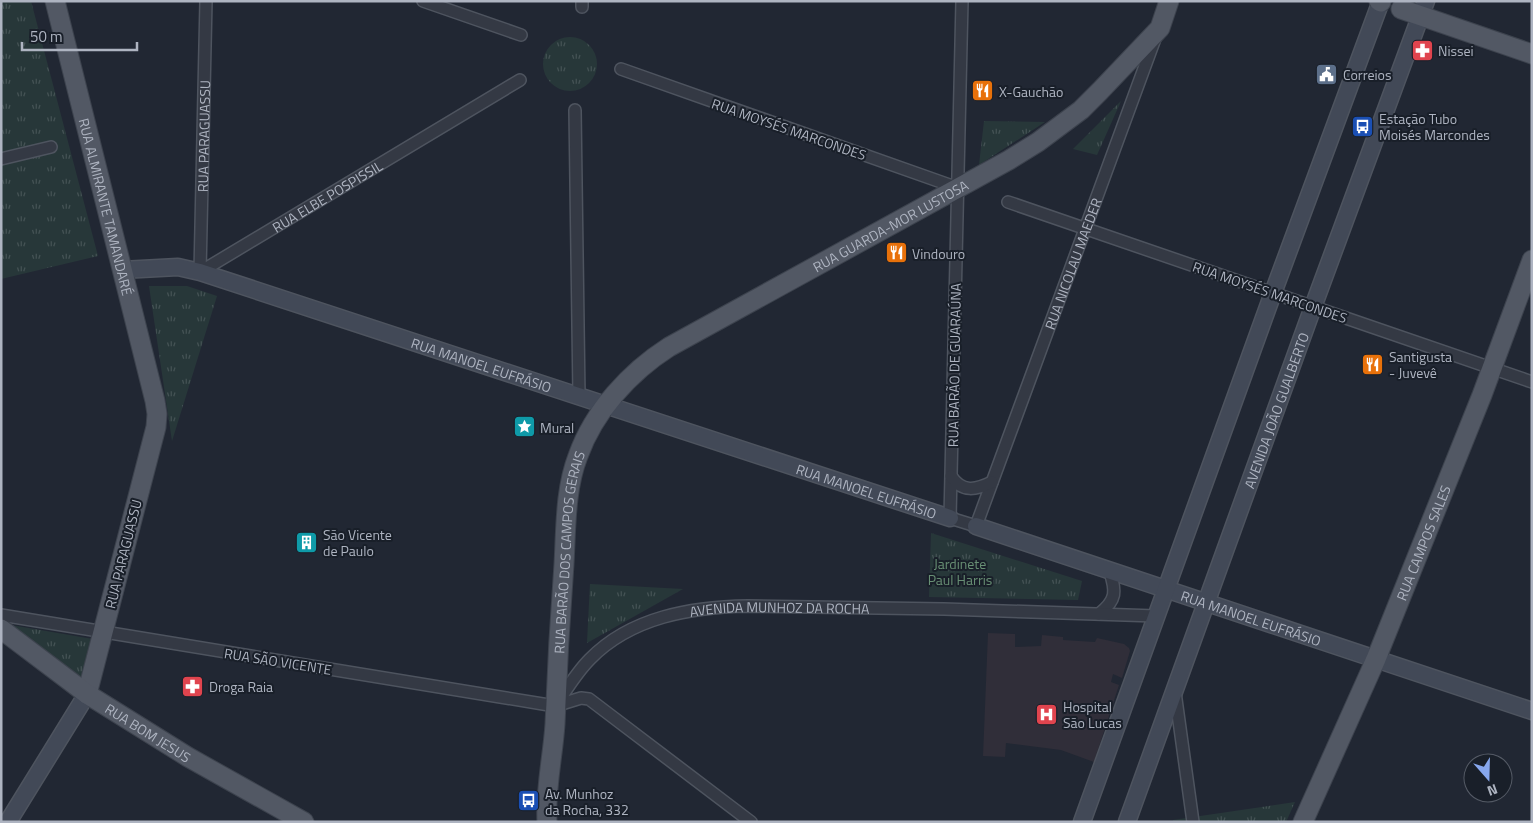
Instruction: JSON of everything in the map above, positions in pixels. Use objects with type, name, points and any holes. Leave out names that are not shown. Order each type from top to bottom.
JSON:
[{"type":"main road","name":"RUA ALMIRANTE TAMANDARÉ","points":[[55,1],[157,414]]},
{"type":"main road","name":"RUA NICOLAU MAEDER","points":[[1160,28],[1170,1]]},
{"type":"main road","points":[[1401,8],[1424,8],[1532,54]]},
{"type":"main road","name":"RUA GUARDA-MOR LUSTOSA","points":[[607,405],[636,371],[669,347],[1024,151],[1081,110],[1160,28]]},
{"type":"main road","name":"RUA CAMPOS SALES","points":[[1303,822],[1376,659],[1492,368],[1532,260]]},
{"type":"main road","name":"RUA BARÃO DOS CAMPOS GERAIS","points":[[555,706],[570,487],[577,456],[594,423],[607,405]]},
{"type":"main road","name":"RUA PARAGUASSU","points":[[87,694],[156,426],[157,414]]},
{"type":"main road","name":"RUA BOM JESUS","points":[[1,629],[87,694],[196,762],[304,822]]},
{"type":"main road","points":[[547,822],[546,807],[553,749],[555,706]]},
{"type":"street","name":"RUA PARAGUASSU","points":[[200,272],[206,1]]},
{"type":"street","points":[[424,1],[521,35]]},
{"type":"street","name":"RUA BARÃO DE GUARAÚNA","points":[[950,518],[962,1]]},
{"type":"street","points":[[1082,822],[1380,1],[1401,8]]},
{"type":"street","name":"AVENIDA JOÃO GUALBERTO","points":[[1127,822],[1313,307],[1424,8]]},
{"type":"street","name":"RUA NICOLAU MAEDER","points":[[976,526],[1160,28]]},
{"type":"street","name":"RUA MOYSÉS MARCONDES","points":[[620,69],[958,188]]},
{"type":"street","name":"RUA ELBE POSPISSIL","points":[[200,272],[520,80]]},
{"type":"street","points":[[575,110],[579,396]]},
{"type":"street","points":[[1,159],[51,147]]},
{"type":"street","name":"RUA MOYSÉS MARCONDES","points":[[1008,202],[1532,382]]},
{"type":"street","points":[[122,270],[178,268],[200,272]]},
{"type":"street","name":"RUA MANOEL EUFRÁSIO","points":[[200,272],[1532,710]]},
{"type":"street","points":[[951,476],[956,484],[964,488],[975,489],[992,482]]},
{"type":"street","points":[[1099,614],[1108,607],[1114,598],[1114,586],[1110,572]]},
{"type":"street","name":"AVENIDA MUNHOZ DA ROCHA","points":[[555,706],[572,680],[611,640],[640,624],[695,610],[723,606],[944,608],[1156,616]]},
{"type":"street","name":"RUA SÃO VICENTE","points":[[1,614],[555,706]]},
{"type":"street","points":[[1175,691],[1193,822]]},
{"type":"street","points":[[8,822],[87,694]]},
{"type":"street","points":[[555,706],[581,698],[589,699],[751,822]]},
{"type":"shaded area","name":"Hospital São Lucas","points":[[988,633],[1015,634],[1015,647],[1041,646],[1042,635],[1063,637],[1063,640],[1095,642],[1097,638],[1124,644],[1129,648],[1130,651],[1122,678],[1113,674],[1111,682],[1119,685],[1094,762],[1061,750],[1006,743],[1005,757],[983,756]]},
{"type":"green space","points":[[1,1],[31,1],[98,256],[1,279]]},
{"type":"green space","points":[[570,37],[580,39],[589,45],[595,54],[597,64],[595,74],[589,83],[580,89],[570,91],[560,89],[551,83],[545,74],[543,64],[545,54],[551,45],[560,39]]},
{"type":"green space","points":[[1121,101],[1097,155],[1073,149]]},
{"type":"green space","points":[[984,121],[1045,122],[979,165]]},
{"type":"green space","points":[[149,286],[187,286],[217,296],[172,441]]},
{"type":"green space","name":"Jardinete Paul Harris","points":[[931,533],[1082,581],[1078,600],[929,597]]},
{"type":"green space","points":[[590,584],[683,589],[587,643]]},
{"type":"green space","points":[[5,624],[93,639],[84,683]]},
{"type":"green space","points":[[1295,802],[1286,822],[1173,822],[1173,820]]},
{"type":"place","name":"Nissei","points":[[1422,50]]},
{"type":"place","name":"Correios","points":[[1327,74]]},
{"type":"place","name":"X-Gauchão","points":[[983,91]]},
{"type":"place","name":"Estação Tubo Moisés Marcondes","points":[[1363,126]]},
{"type":"place","name":"Vindouro","points":[[896,253]]},
{"type":"place","name":"Santigusta - Juvevê","points":[[1373,364]]},
{"type":"place","name":"Mural","points":[[524,427]]},
{"type":"place","name":"São Vicente de Paulo","points":[[307,542]]},
{"type":"place","name":"Droga Raia","points":[[193,686]]},
{"type":"place","name":"Hospital São Lucas","points":[[1047,714]]},
{"type":"place","name":"Av. Munhoz da Rocha, 332","points":[[529,801]]}]
